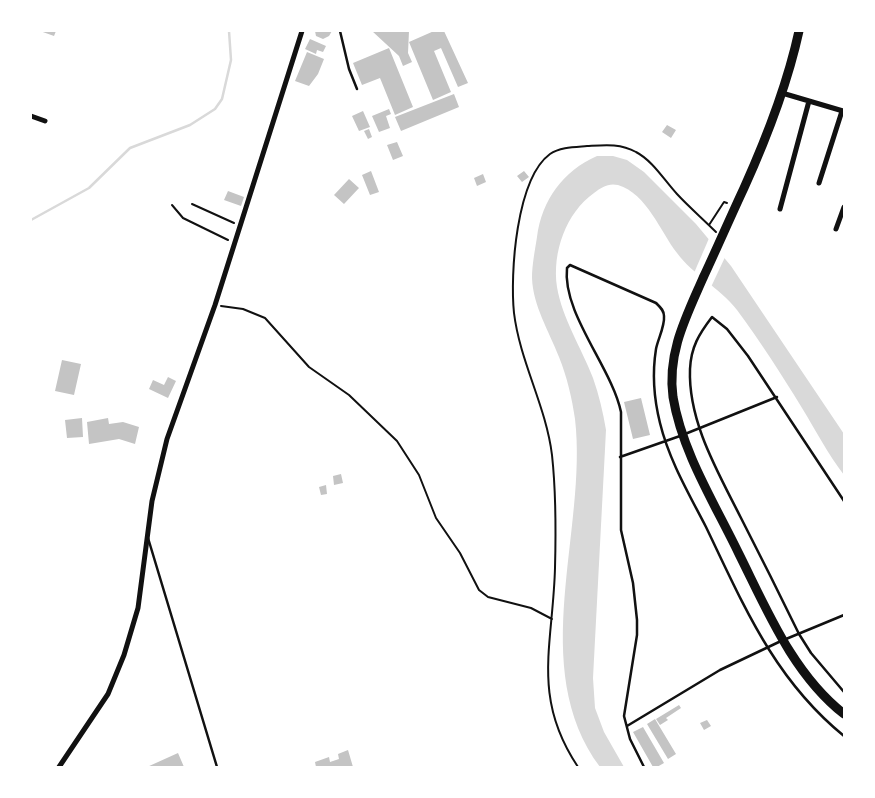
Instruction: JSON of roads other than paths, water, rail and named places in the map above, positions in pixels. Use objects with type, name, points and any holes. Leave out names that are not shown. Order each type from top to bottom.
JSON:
[{"type":"highway","points":[[799,31],[782,93],[763,144],[681,327],[674,355],[673,396],[683,435],[700,475],[783,640],[811,681],[844,714]]},
{"type":"street","points":[[59,767],[89,724],[116,677],[138,608],[157,476],[167,439],[215,305],[302,31]]},
{"type":"street","points":[[782,93],[843,111],[819,183]]},
{"type":"street","points":[[780,208],[809,101]]},
{"type":"street","points":[[31,116],[45,121]]},
{"type":"street","points":[[836,229],[844,207]]},
{"type":"lane","points":[[340,31],[349,69],[357,89]]},
{"type":"lane","points":[[644,767],[627,726],[624,706],[637,635],[637,620],[633,583],[620,530],[620,404],[572,301],[567,282],[567,268],[570,265],[656,304],[662,310],[664,320],[654,370],[654,390],[665,442],[724,566],[766,648],[798,692],[844,736]]},
{"type":"lane","points":[[844,501],[815,461],[777,397],[733,336],[712,317],[695,341],[690,368],[692,399],[700,428],[721,477],[799,634],[811,653],[844,692]]},
{"type":"lane","points":[[620,457],[665,442],[777,397]]},
{"type":"lane","points":[[148,538],[217,767]]},
{"type":"lane","points":[[627,726],[720,670],[783,640],[844,615]]},
{"type":"waterway","points":[[31,220],[89,188],[130,148],[190,125],[215,109],[222,99],[231,60],[229,31]]}]
